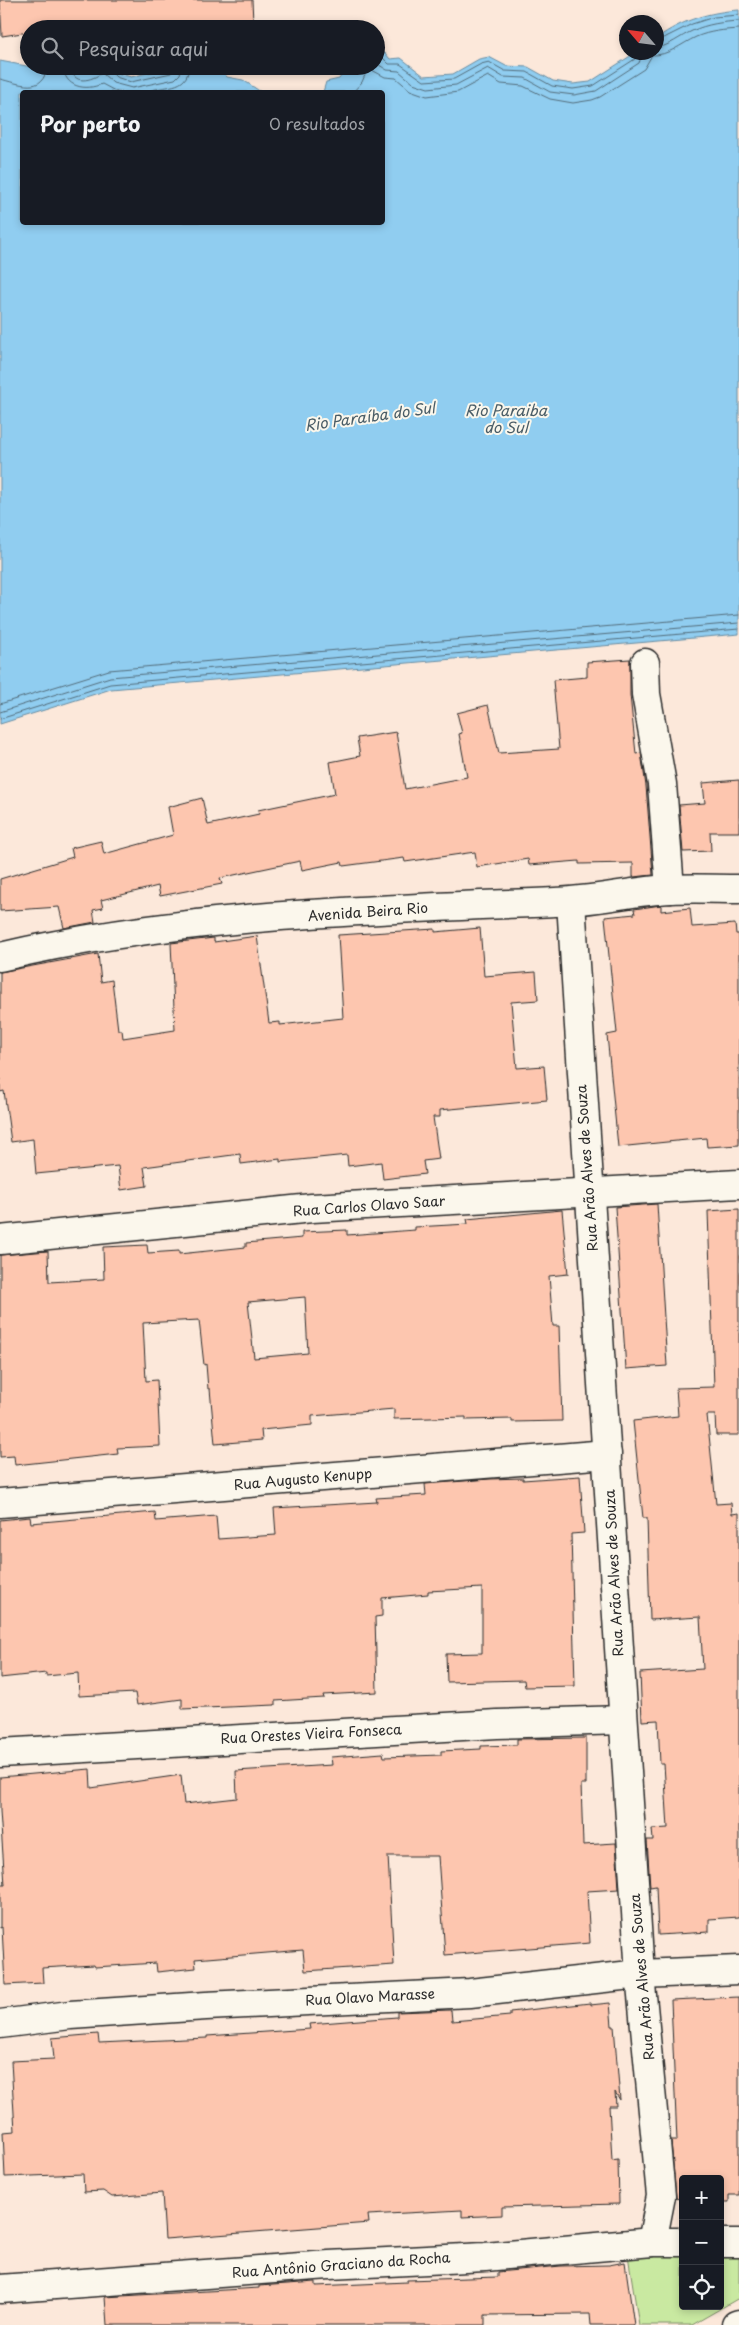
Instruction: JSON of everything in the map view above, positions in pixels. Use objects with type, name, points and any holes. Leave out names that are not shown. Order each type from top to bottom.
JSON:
[{"type":"street","points":[[645,663],[649,710],[657,743],[662,784],[670,889]]},
{"type":"street","name":"Avenida Beira Rio","points":[[0,957],[57,945],[223,922],[384,910],[571,902],[670,889],[739,888]]},
{"type":"street","name":"Rua Arão Alves de Souza","points":[[571,902],[588,1193],[607,1454],[640,1974],[662,2196],[652,2242]]},
{"type":"street","name":"Rua Carlos Olavo Saar","points":[[0,1240],[312,1208],[739,1184]]},
{"type":"street","name":"Rua Augusto Kenupp","points":[[0,1503],[607,1454]]},
{"type":"street","name":"Rua Orestes Vieira Fonseca","points":[[0,1752],[468,1726],[623,1720]]},
{"type":"street","name":"Rua Olavo Marasse","points":[[0,2024],[70,2015],[206,2006],[470,1993],[640,1974],[739,1970]]},
{"type":"street","name":"Rua Antônio Graciano da Rocha","points":[[0,2289],[329,2265],[485,2256],[652,2242],[679,2242]]},
{"type":"street","points":[[724,2243],[739,2243]]},
{"type":"green space","points":[[628,2255],[679,2255],[679,2310],[718,2310],[692,2325],[639,2325]]},
{"type":"green space","points":[[724,2255],[739,2255],[739,2298],[724,2307]]},
{"type":"water","name":"Rio Paraiba do Sul","points":[[739,10],[739,634],[111,689],[0,724],[0,61],[20,65],[20,75],[124,75],[131,77],[139,75],[225,75],[243,80],[258,90],[20,90],[20,225],[385,225],[385,90],[324,90],[326,82],[339,79],[342,75],[385,75],[385,53],[390,59],[401,58],[424,76],[453,74],[479,59],[489,57],[506,66],[528,67],[553,81],[573,84],[590,82],[624,60],[664,60],[664,33],[676,26],[706,15]]},
{"type":"building","points":[[0,0],[252,0],[253,20],[20,20],[20,33],[2,36]]},
{"type":"building","points":[[630,659],[630,695],[636,754],[641,753],[646,786],[653,875],[633,877],[633,863],[579,864],[579,861],[529,865],[528,859],[477,867],[475,852],[405,862],[404,858],[343,866],[342,862],[302,870],[300,861],[220,878],[222,884],[160,896],[158,886],[101,900],[103,908],[93,910],[95,922],[64,928],[59,907],[0,911],[0,879],[73,857],[71,848],[101,841],[104,854],[173,835],[168,807],[202,798],[208,825],[259,814],[258,810],[335,794],[330,762],[360,756],[357,738],[396,732],[405,789],[467,777],[459,734],[462,733],[457,713],[488,705],[499,753],[559,749],[553,680],[587,677],[587,662]]},
{"type":"building","points":[[739,780],[739,832],[710,832],[711,851],[683,852],[679,805],[705,803],[703,783]]},
{"type":"building","points":[[661,905],[661,911],[690,908],[692,927],[735,924],[736,934],[739,934],[739,1145],[707,1147],[706,1138],[618,1147],[607,1035],[617,1033],[605,917],[635,914],[634,909]]},
{"type":"building","points":[[480,928],[484,976],[536,972],[538,1000],[511,1002],[517,1068],[544,1066],[547,1100],[440,1110],[440,1117],[433,1117],[439,1159],[423,1161],[425,1174],[383,1179],[381,1162],[348,1166],[347,1155],[280,1162],[280,1159],[241,1164],[240,1154],[144,1167],[147,1186],[121,1190],[118,1166],[36,1174],[33,1139],[11,1142],[4,1091],[0,1092],[0,972],[98,954],[101,982],[112,980],[118,1030],[122,1030],[123,1038],[175,1030],[171,943],[214,938],[214,942],[257,936],[269,1023],[280,1022],[280,1025],[343,1018],[338,935],[435,929],[435,932]]},
{"type":"building","points":[[657,1204],[667,1366],[626,1369],[615,1207]]},
{"type":"building","points":[[739,1209],[739,1435],[716,1435],[715,1415],[707,1415],[716,1504],[731,1503],[732,1514],[739,1513],[739,1917],[709,1919],[709,1932],[658,1935],[656,1886],[650,1887],[647,1840],[653,1840],[652,1829],[668,1828],[664,1764],[660,1764],[658,1720],[642,1721],[640,1673],[703,1669],[700,1617],[650,1620],[647,1518],[643,1518],[633,1421],[678,1416],[676,1388],[714,1387],[708,1211]]},
{"type":"building","points":[[562,1210],[568,1274],[549,1276],[553,1326],[559,1326],[562,1421],[512,1422],[512,1419],[466,1420],[466,1417],[394,1419],[394,1409],[312,1416],[312,1425],[261,1430],[262,1440],[215,1444],[210,1389],[208,1389],[206,1364],[204,1365],[199,1320],[143,1323],[146,1381],[157,1380],[160,1446],[117,1448],[118,1454],[15,1465],[14,1456],[0,1457],[0,1255],[48,1251],[49,1282],[104,1279],[103,1247],[147,1245],[148,1253],[179,1251],[179,1254],[246,1247],[246,1243],[302,1238],[302,1232],[347,1230],[347,1235],[415,1230],[415,1227],[468,1224],[467,1219]],"holes":[[[305,1297],[308,1353],[254,1358],[248,1302]]]},
{"type":"building","points":[[580,1476],[584,1533],[571,1534],[575,1686],[525,1687],[524,1680],[447,1682],[446,1654],[482,1653],[482,1588],[428,1591],[428,1594],[382,1598],[382,1616],[375,1617],[377,1692],[323,1695],[324,1698],[275,1701],[275,1705],[182,1709],[182,1699],[137,1705],[135,1693],[79,1696],[78,1673],[46,1676],[46,1673],[0,1678],[0,1520],[30,1517],[31,1523],[155,1512],[156,1521],[216,1516],[218,1539],[276,1535],[274,1508],[377,1502],[376,1498],[426,1495],[425,1484],[490,1479],[523,1478],[523,1480]]},
{"type":"building","points":[[586,1738],[586,1784],[581,1784],[583,1845],[616,1843],[619,1889],[587,1891],[590,1943],[445,1955],[438,1856],[388,1856],[394,1965],[305,1971],[303,1950],[195,1959],[196,1968],[157,1972],[156,1963],[42,1968],[43,1983],[5,1985],[2,1927],[0,1928],[0,1885],[5,1885],[0,1811],[0,1777],[90,1769],[91,1788],[181,1775],[184,1804],[237,1798],[236,1771],[332,1765],[331,1757],[383,1753],[384,1757],[441,1755],[441,1751],[481,1749],[481,1746],[517,1745],[517,1739]]},
{"type":"building","points":[[739,1997],[739,2195],[729,2195],[729,2202],[724,2202],[724,2175],[679,2175],[679,2199],[676,2198],[671,2141],[677,2141],[671,2000]]},
{"type":"building","points":[[590,2003],[590,2005],[610,2003],[612,2026],[614,2026],[620,2100],[615,2092],[616,2106],[609,2106],[612,2160],[618,2159],[619,2204],[502,2207],[502,2215],[462,2217],[462,2210],[368,2215],[369,2223],[165,2239],[162,2193],[112,2197],[103,2191],[84,2192],[83,2174],[5,2177],[3,2132],[15,2131],[11,2061],[54,2059],[52,2038],[98,2034],[99,2043],[207,2038],[207,2036],[310,2029],[309,2024],[397,2017],[397,2012],[451,2010],[452,2021],[510,2016],[510,2012]]},
{"type":"building","points":[[625,2262],[634,2325],[591,2325],[590,2314],[485,2315],[485,2325],[107,2325],[105,2297],[259,2288],[259,2286],[316,2282],[316,2286],[498,2277],[498,2272],[561,2266],[609,2265]]},
{"type":"water label","name":"Rio Paraíba do Sul","points":[[370,417]]}]
